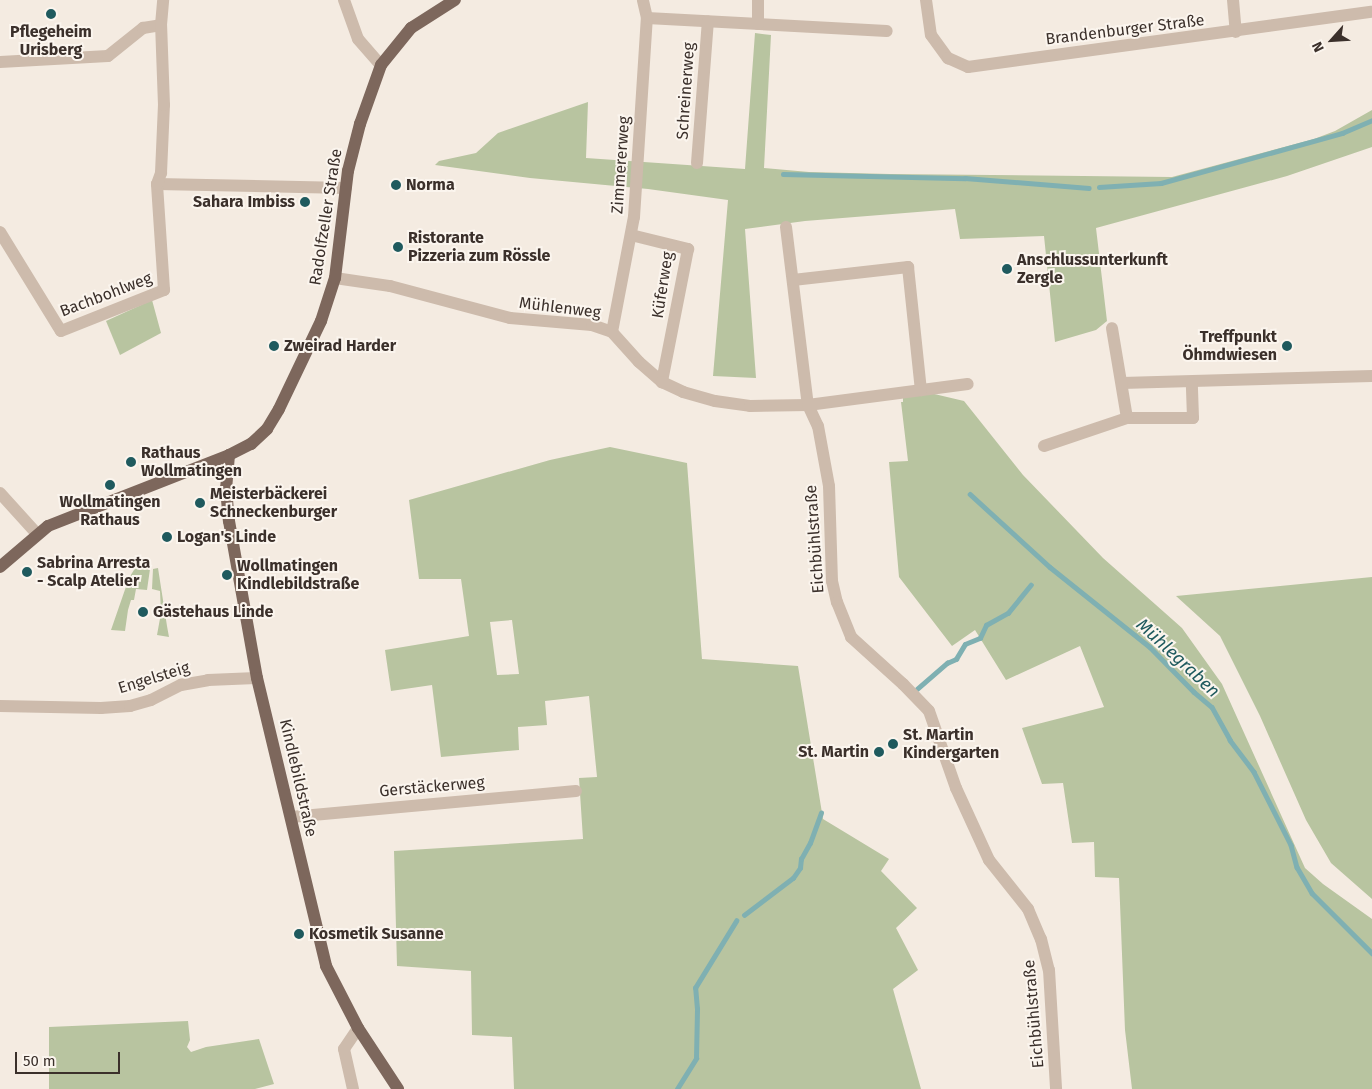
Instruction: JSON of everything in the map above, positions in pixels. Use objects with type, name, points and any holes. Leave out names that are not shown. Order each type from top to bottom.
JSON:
[{"type":"main road","name":"Radolfzeller Straße","points":[[0,567],[48,526],[229,455],[251,444],[267,429],[279,409],[321,321],[335,278],[346,188],[360,124],[380,65],[411,28],[455,0]]},
{"type":"main road","name":"Kindlebildstraße","points":[[229,455],[226,488],[229,521],[257,678],[326,966],[358,1028],[398,1089]]},
{"type":"street","points":[[163,0],[161,24],[164,105],[161,173],[157,184],[346,188]]},
{"type":"street","points":[[344,0],[358,38],[380,65]]},
{"type":"street","name":"Zimmererweg","points":[[612,332],[631,235],[638,175],[647,18],[643,0]]},
{"type":"street","points":[[758,0],[758,24]]},
{"type":"street","name":"Brandenburger Straße","points":[[926,0],[931,35],[948,58],[968,67],[1236,32],[1371,12]]},
{"type":"street","points":[[1233,0],[1236,32]]},
{"type":"street","name":"Schreinerweg","points":[[647,18],[886,31]]},
{"type":"street","name":"Schreinerweg","points":[[697,163],[708,21]]},
{"type":"street","points":[[0,62],[108,56],[143,28],[161,24]]},
{"type":"street","name":"Bachbohlweg","points":[[0,232],[61,331],[132,305],[164,290],[157,184]]},
{"type":"street","name":"Eichbühlstraße","points":[[786,227],[808,405],[818,426],[829,486],[832,580],[837,602],[852,637],[904,684],[929,711],[956,788],[989,860],[1028,909],[1041,939],[1049,970],[1056,1089]]},
{"type":"street","name":"Küferweg","points":[[631,235],[688,249],[662,382]]},
{"type":"street","points":[[793,280],[908,267],[921,390]]},
{"type":"street","name":"Mühlenweg","points":[[335,278],[390,286],[510,318],[592,325],[612,332],[639,362],[662,382],[683,392],[736,404],[750,406],[808,405],[968,384]]},
{"type":"street","points":[[1112,328],[1127,418]]},
{"type":"street","points":[[1122,383],[1192,382],[1316,376],[1372,376]]},
{"type":"street","points":[[1044,446],[1127,418],[1193,418],[1192,382]]},
{"type":"street","points":[[0,493],[37,534]]},
{"type":"street","name":"Engelsteig","points":[[0,706],[101,708],[130,706],[151,700],[181,685],[208,680],[257,678]]},
{"type":"street","name":"Gerstäckerweg","points":[[290,817],[576,791]]},
{"type":"street","points":[[353,1089],[344,1049],[358,1028]]},
{"type":"green space","points":[[755,33],[771,35],[764,168],[809,172],[890,174],[1172,177],[1314,139],[1335,131],[1372,110],[1372,147],[1287,176],[1096,228],[1107,321],[1096,330],[1055,342],[1044,236],[960,239],[955,209],[805,221],[745,229],[756,378],[713,376],[728,200],[648,189],[530,178],[435,165],[439,161],[476,153],[498,133],[588,102],[586,158],[745,169]]},
{"type":"green space","points":[[152,300],[161,333],[120,355],[106,321]]},
{"type":"green space","points":[[930,393],[964,401],[1023,475],[1103,558],[1182,628],[1222,684],[1305,868],[1323,884],[1372,919],[1372,1089],[1132,1089],[1125,1030],[1119,878],[1095,877],[1094,842],[1072,843],[1063,783],[1042,784],[1022,728],[1104,707],[1080,646],[1006,680],[975,630],[952,646],[899,577],[889,462],[908,461],[901,402],[903,402],[903,398]]},
{"type":"green space","points":[[610,447],[687,463],[702,659],[798,666],[823,819],[889,859],[881,871],[917,908],[896,928],[918,970],[893,989],[921,1089],[514,1089],[512,1037],[472,1035],[471,971],[397,966],[394,851],[583,839],[579,778],[597,777],[589,696],[545,701],[547,725],[518,727],[519,750],[441,757],[432,685],[391,691],[385,650],[469,636],[461,579],[419,579],[409,500],[550,460]],"holes":[[[512,620],[519,674],[497,675],[490,622]]]},
{"type":"green space","points":[[141,563],[144,569],[150,569],[147,590],[136,589],[134,600],[131,600],[128,610],[125,631],[111,630],[129,578],[137,565]]},
{"type":"green space","points":[[158,568],[169,637],[157,635],[161,613],[160,591],[152,589],[153,569]]},
{"type":"green space","points":[[1372,577],[1372,899],[1331,863],[1306,820],[1260,716],[1220,636],[1176,596]]},
{"type":"green space","points":[[188,1021],[190,1040],[187,1047],[191,1052],[206,1047],[259,1039],[274,1084],[255,1089],[49,1089],[49,1027]]},
{"type":"waterway","points":[[1099,187],[1161,183],[1342,133],[1372,120]]},
{"type":"waterway","points":[[783,174],[965,178],[1089,188]]},
{"type":"waterway","name":"Mühlegraben","points":[[970,494],[1050,567],[1150,647],[1194,692],[1212,707],[1230,740],[1254,772],[1291,845],[1297,867],[1312,893],[1372,953]]},
{"type":"waterway","points":[[917,689],[947,663],[956,659],[965,644],[980,638],[986,625],[1008,613],[1031,585]]},
{"type":"waterway","points":[[744,915],[793,878],[800,868],[801,859],[810,843],[821,813]]},
{"type":"waterway","points":[[677,1089],[696,1058],[697,1009],[695,988],[736,921]]},
{"type":"place","name":"Pflegeheim Urisberg","points":[[51,14]]},
{"type":"place","name":"Norma","points":[[396,185]]},
{"type":"place","name":"Sahara Imbiss","points":[[305,202]]},
{"type":"place","name":"Ristorante Pizzeria zum Rössle","points":[[398,247]]},
{"type":"place","name":"Anschlussunterkunft Zergle","points":[[1007,269]]},
{"type":"place","name":"Zweirad Harder","points":[[274,346]]},
{"type":"place","name":"Treffpunkt Öhmdwiesen","points":[[1287,346]]},
{"type":"place","name":"Rathaus Wollmatingen","points":[[131,462]]},
{"type":"place","name":"Wollmatingen Rathaus","points":[[110,485]]},
{"type":"place","name":"Meisterbäckerei Schneckenburger","points":[[200,503]]},
{"type":"place","name":"Logan's Linde","points":[[167,537]]},
{"type":"place","name":"Sabrina Arresta - Scalp Atelier","points":[[27,572]]},
{"type":"place","name":"Wollmatingen Kindlebildstraße","points":[[227,575]]},
{"type":"place","name":"Gästehaus Linde","points":[[143,612]]},
{"type":"place","name":"St. Martin Kindergarten","points":[[893,744]]},
{"type":"place","name":"St. Martin","points":[[879,752]]},
{"type":"place","name":"Kosmetik Susanne","points":[[299,934]]}]
